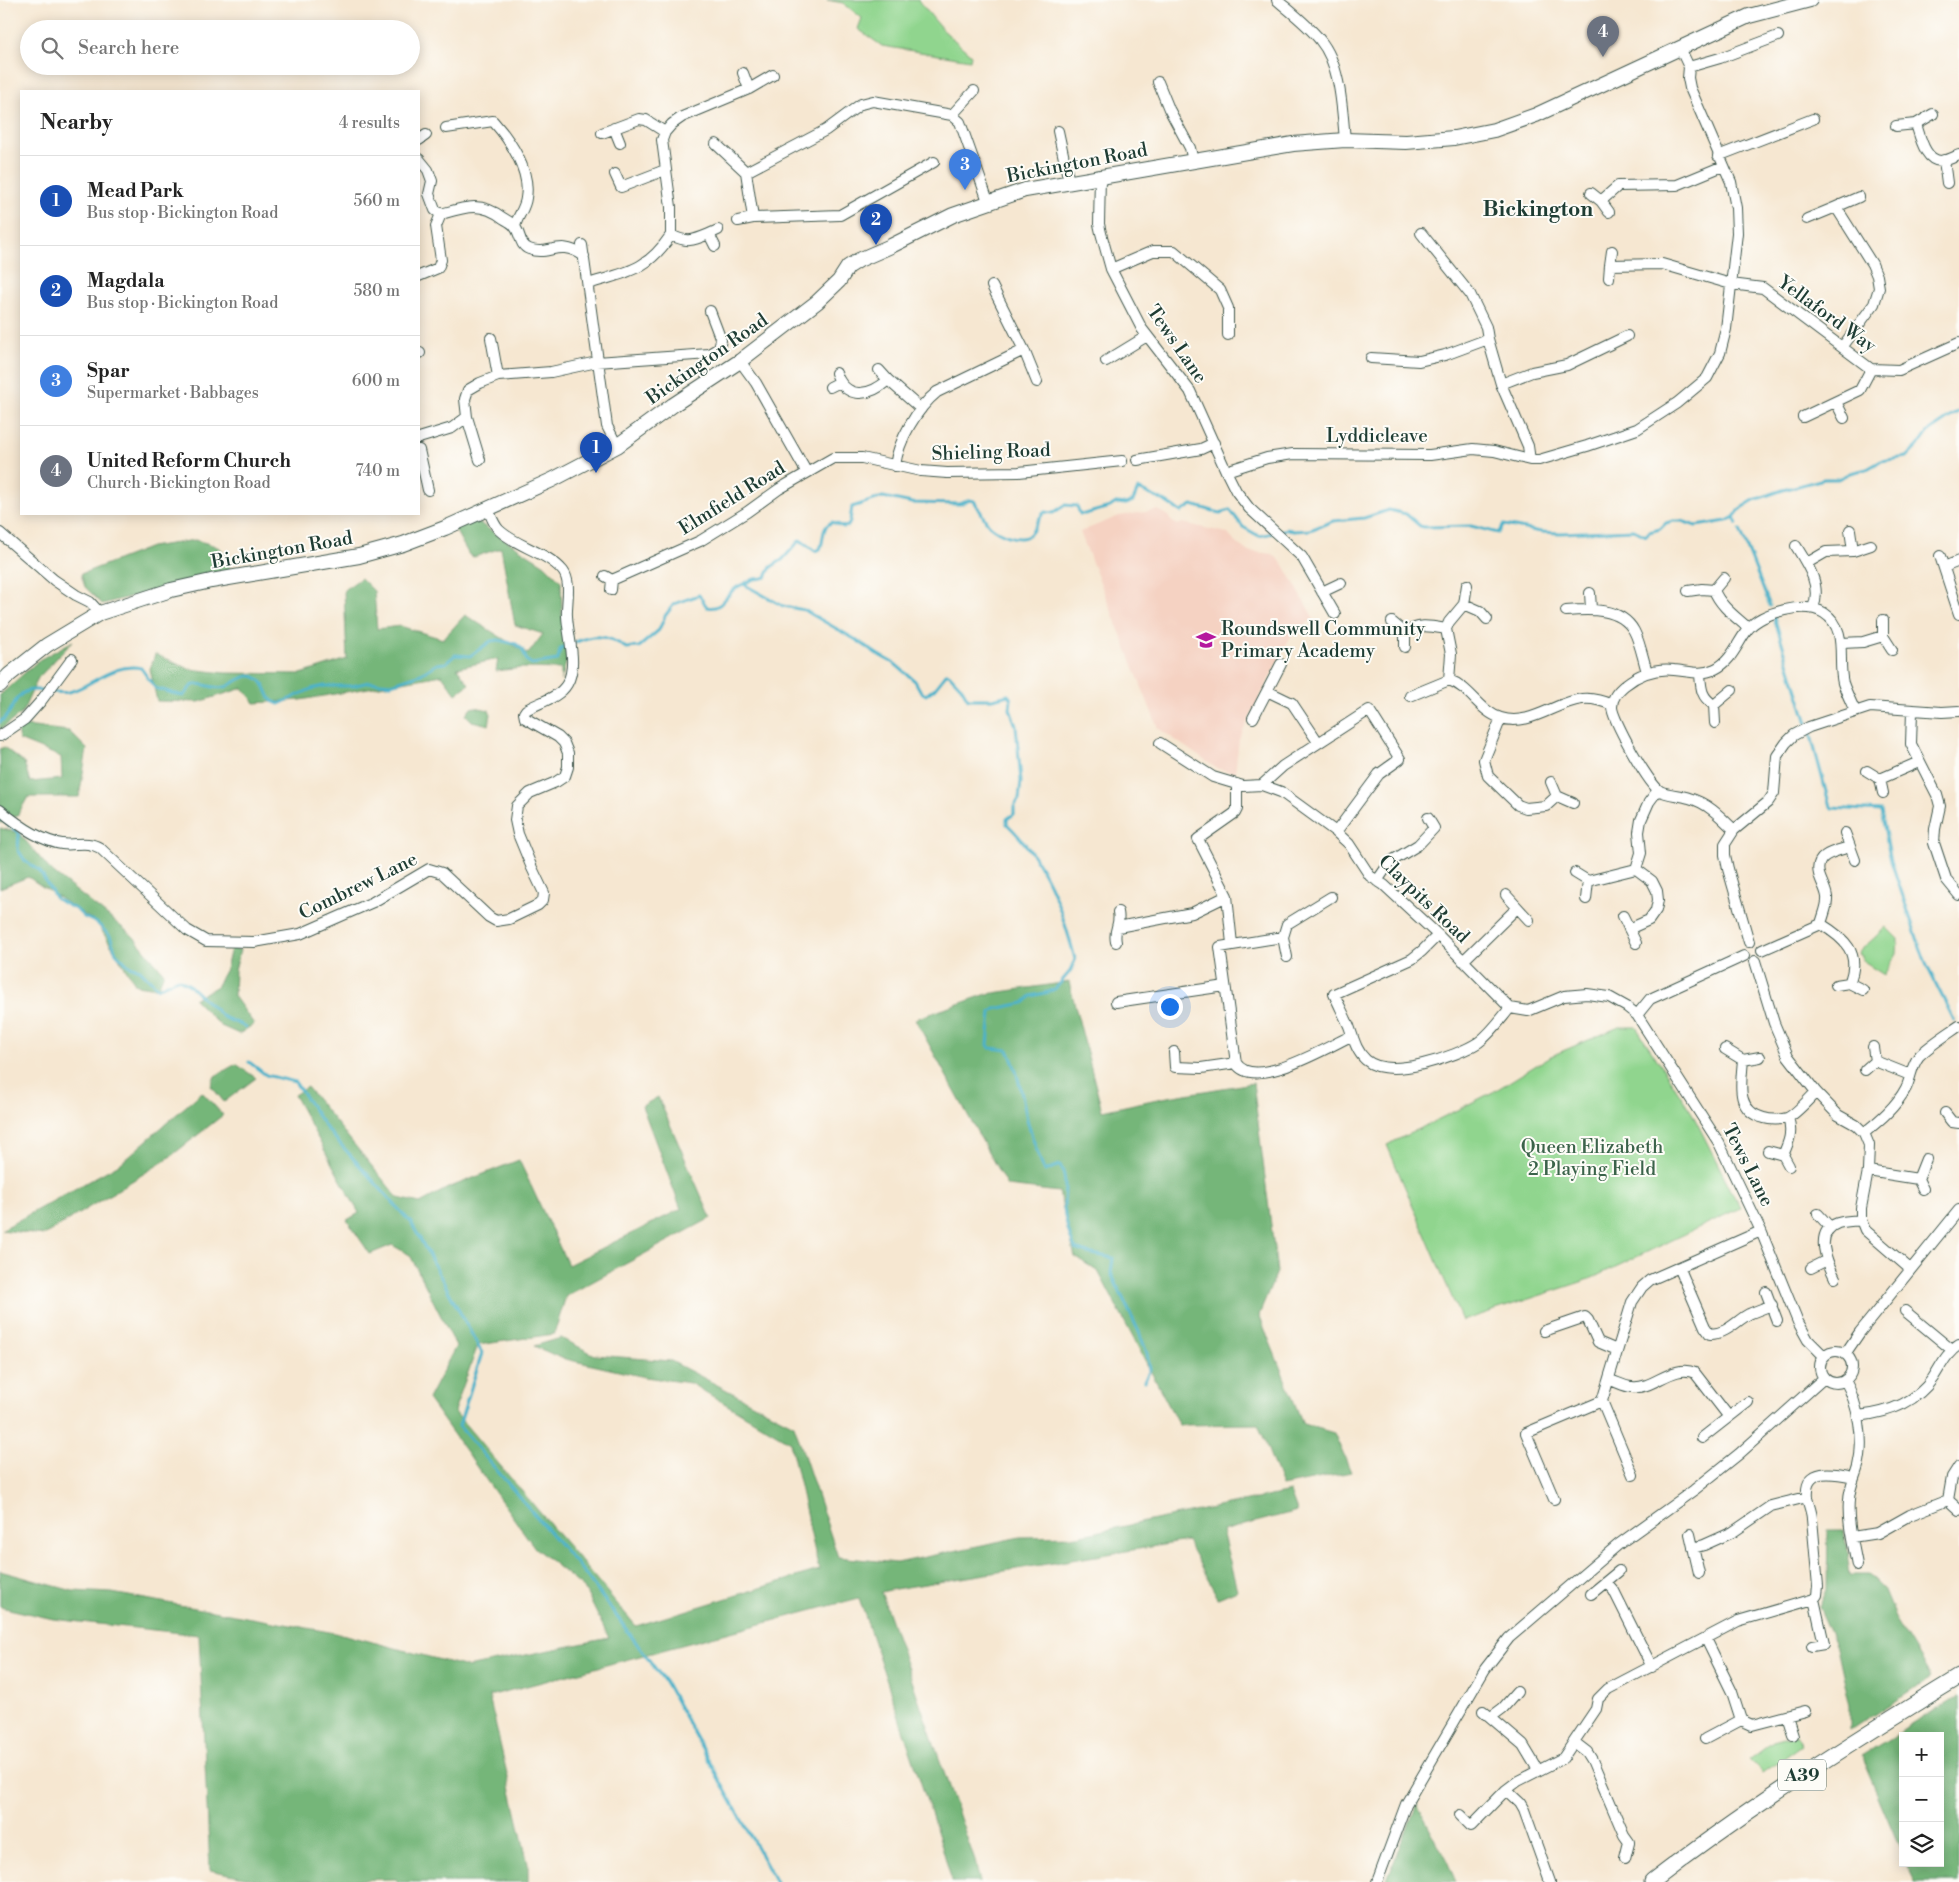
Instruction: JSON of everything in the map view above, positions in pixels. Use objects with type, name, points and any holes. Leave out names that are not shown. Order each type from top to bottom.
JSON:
[{"type":"highway","name":"A39","points":[[1652,1882],[1802,1775],[1959,1677]]},
{"type":"main road","name":"Bickington Road","points":[[0,685],[47,646],[100,613],[170,590],[359,556],[404,544],[552,480],[617,446],[673,404],[740,360],[817,302],[839,281],[848,267],[953,215],[988,201],[1025,190],[1293,144],[1345,140],[1406,142],[1454,138],[1494,130],[1536,115],[1749,16],[1810,0]]},
{"type":"street","points":[[1277,0],[1321,41],[1332,62],[1340,92],[1345,140]]},
{"type":"street","points":[[1689,67],[1720,58],[1778,36]]},
{"type":"street","name":"Lyddicleave","points":[[1226,470],[1267,458],[1293,454],[1430,455],[1473,449],[1539,460],[1637,429],[1677,404],[1707,378],[1720,353],[1726,329],[1737,233],[1736,208],[1731,182],[1718,156],[1690,88],[1688,78],[1689,67],[1680,48]]},
{"type":"street","points":[[743,73],[749,89]]},
{"type":"street","points":[[588,284],[630,272],[648,262],[660,252],[671,235],[671,207],[662,140],[665,132],[672,124],[682,117],[749,89],[773,75]]},
{"type":"street","points":[[1158,82],[1169,109],[1190,148],[1193,161]]},
{"type":"street","points":[[952,115],[974,91]]},
{"type":"street","points":[[746,172],[826,130],[861,104],[873,101],[952,115],[960,122],[988,201]]},
{"type":"street","points":[[1896,126],[1916,124],[1933,114]]},
{"type":"street","points":[[602,133],[639,119],[646,120],[665,132]]},
{"type":"street","points":[[1718,156],[1813,119]]},
{"type":"street","points":[[446,128],[493,121],[514,147],[524,175],[527,196],[524,210],[516,219],[515,227]]},
{"type":"street","points":[[1916,124],[1928,155],[1935,160],[1944,160],[1959,155]]},
{"type":"street","points":[[614,128],[620,143]]},
{"type":"street","points":[[1058,131],[1069,182]]},
{"type":"street","points":[[716,144],[746,172],[753,218]]},
{"type":"street","points":[[420,160],[428,170],[432,181],[429,194],[435,210],[441,214],[477,206],[492,209],[515,227],[522,243],[528,249],[541,251],[556,247],[573,248],[584,256]]},
{"type":"street","points":[[1944,160],[1947,183]]},
{"type":"street","points":[[738,221],[753,218],[840,215],[934,162]]},
{"type":"street","points":[[1601,201],[1618,186],[1676,185],[1724,166]]},
{"type":"street","points":[[615,174],[622,187],[665,170]]},
{"type":"street","name":"Tews Lane","points":[[1100,176],[1099,224],[1112,269],[1142,329],[1190,391],[1226,470],[1249,508],[1302,557],[1335,614]]},
{"type":"street","points":[[1591,193],[1601,201],[1609,212]]},
{"type":"street","points":[[1807,219],[1859,197]]},
{"type":"street","points":[[1836,208],[1872,264],[1879,288],[1874,304],[1843,346]]},
{"type":"street","points":[[420,276],[438,268],[441,260],[436,226],[441,214]]},
{"type":"street","points":[[671,235],[683,241],[694,240],[713,232],[715,246]]},
{"type":"street","points":[[1422,233],[1470,294],[1486,327],[1501,384],[1528,446],[1530,460]]},
{"type":"street","points":[[582,244],[607,426],[617,446]]},
{"type":"street","points":[[1112,269],[1153,251],[1174,251],[1220,290],[1228,308],[1228,335]]},
{"type":"street","points":[[1609,278],[1612,251]]},
{"type":"street","name":"Yellaford Way","points":[[1610,266],[1662,264],[1731,284],[1763,288],[1871,368]]},
{"type":"street","points":[[992,286],[1024,350],[1037,382]]},
{"type":"street","points":[[480,460],[467,417],[465,399],[468,390],[472,386],[498,376],[551,372],[597,362],[709,354],[719,348],[721,340],[710,311]]},
{"type":"street","points":[[1106,361],[1147,336]]},
{"type":"street","points":[[1501,384],[1532,372],[1566,365],[1627,336]]},
{"type":"street","points":[[491,338],[498,376]]},
{"type":"street","points":[[1371,358],[1418,360],[1445,355],[1488,339]]},
{"type":"street","points":[[1803,417],[1860,390],[1867,380],[1871,368],[1898,370],[1959,343]]},
{"type":"street","points":[[895,466],[896,452],[902,440],[929,399],[937,392],[1024,350]]},
{"type":"street","name":"Elmfield Road","points":[[609,582],[700,541],[807,472],[740,360]]},
{"type":"street","points":[[879,370],[921,409]]},
{"type":"street","points":[[830,388],[838,378],[846,389],[855,393],[865,393],[879,389],[888,380]]},
{"type":"street","points":[[1836,402],[1844,418]]},
{"type":"street","points":[[420,438],[452,428],[467,417]]},
{"type":"street","points":[[1137,460],[1201,449],[1214,443]]},
{"type":"street","points":[[420,454],[428,490]]},
{"type":"street","name":"Shieling Road","points":[[807,472],[833,458],[844,457],[862,458],[895,466],[947,473],[1018,472],[1122,461]]},
{"type":"street","name":"Combrew Lane","points":[[0,810],[15,822],[54,842],[63,844],[89,843],[100,848],[187,930],[206,942],[254,942],[300,934],[373,902],[429,869],[442,872],[489,917],[496,921],[509,919],[538,905],[544,900],[544,892],[518,834],[515,820],[517,806],[530,793],[565,776],[568,767],[568,753],[564,743],[558,737],[525,718],[524,713],[526,710],[557,694],[567,685],[570,677],[572,659],[567,616],[568,597],[566,580],[563,572],[550,561],[507,536],[498,528],[488,509]]},
{"type":"street","points":[[1850,530],[1853,550]]},
{"type":"street","points":[[0,533],[54,580],[90,602],[100,613]]},
{"type":"street","points":[[1807,563],[1826,552],[1853,550],[1871,545]]},
{"type":"street","points":[[1796,546],[1807,563],[1817,590],[1813,608]]},
{"type":"street","points":[[1940,556],[1959,614]]},
{"type":"street","points":[[1944,568],[1959,562]]},
{"type":"street","points":[[1714,590],[1724,578]]},
{"type":"street","points":[[1322,592],[1341,583]]},
{"type":"street","points":[[1449,680],[1451,654],[1446,629],[1449,622],[1464,604],[1468,585]]},
{"type":"street","points":[[1714,590],[1717,599],[1748,628]]},
{"type":"street","points":[[1688,591],[1714,590]]},
{"type":"street","points":[[1590,593],[1591,609]]},
{"type":"street","points":[[1464,604],[1480,612],[1487,619]]},
{"type":"street","points":[[1734,830],[1712,809],[1698,800],[1658,790],[1650,781],[1616,722],[1612,705],[1616,693],[1647,672],[1674,670],[1700,674],[1715,669],[1725,663],[1748,628],[1764,617],[1799,608],[1813,608],[1824,613],[1832,620],[1838,630],[1842,643],[1841,664],[1843,683],[1855,711]]},
{"type":"street","points":[[1566,611],[1591,609],[1620,616],[1634,630],[1647,672]]},
{"type":"street","points":[[1883,620],[1883,636],[1892,650]]},
{"type":"street","points":[[1392,622],[1405,632]]},
{"type":"street","points":[[1405,632],[1414,626],[1428,625],[1446,629]]},
{"type":"street","points":[[1404,647],[1405,632]]},
{"type":"street","points":[[1842,643],[1864,642],[1883,636]]},
{"type":"street","points":[[0,736],[25,719],[72,659]]},
{"type":"street","points":[[1253,718],[1281,664]]},
{"type":"street","points":[[1700,674],[1701,690],[1705,700],[1714,705]]},
{"type":"street","points":[[1410,696],[1449,680],[1458,683],[1482,706],[1501,718],[1521,720],[1584,698],[1600,700],[1612,705]]},
{"type":"street","points":[[1714,705],[1732,690]]},
{"type":"street","points":[[1268,691],[1292,703],[1318,742]]},
{"type":"street","points":[[1714,705],[1715,724]]},
{"type":"street","points":[[1750,942],[1725,855],[1725,844],[1734,830],[1768,802],[1774,793],[1777,756],[1794,735],[1809,727],[1870,707],[1912,711],[1959,711]]},
{"type":"street","points":[[1262,784],[1283,766],[1368,710],[1400,759],[1379,774],[1336,832]]},
{"type":"street","points":[[1912,711],[1912,744],[1919,762],[1937,795],[1940,806],[1935,829],[1936,848],[1946,879],[1959,895]]},
{"type":"street","points":[[1501,718],[1484,760],[1488,776],[1518,805],[1526,808],[1546,806],[1557,796]]},
{"type":"street","name":"Claypits Road","points":[[1160,743],[1213,777],[1243,786],[1262,784],[1281,792],[1336,832],[1349,844],[1370,876],[1384,885],[1438,935],[1510,1008]]},
{"type":"street","points":[[1880,780],[1919,762]]},
{"type":"street","points":[[1866,771],[1880,780],[1883,793]]},
{"type":"street","points":[[1551,782],[1557,796],[1573,803]]},
{"type":"street","points":[[1232,944],[1227,896],[1198,839],[1235,813],[1237,809],[1237,784]]},
{"type":"street","points":[[1636,869],[1641,852],[1639,832],[1641,820],[1649,802],[1658,790]]},
{"type":"street","points":[[1377,881],[1390,862],[1418,845],[1434,828],[1428,818]]},
{"type":"street","points":[[1845,833],[1855,860]]},
{"type":"street","points":[[1821,924],[1827,897],[1818,866],[1822,858],[1850,847]]},
{"type":"street","points":[[1575,873],[1588,881],[1636,869]]},
{"type":"street","points":[[1629,929],[1649,920],[1656,910],[1658,900],[1657,891],[1652,881],[1636,869]]},
{"type":"street","points":[[1586,899],[1588,881]]},
{"type":"street","points":[[1506,895],[1529,920]]},
{"type":"street","points":[[1118,926],[1192,913],[1227,896]]},
{"type":"street","points":[[1287,957],[1283,937],[1287,924],[1332,897]]},
{"type":"street","points":[[1464,961],[1518,908]]},
{"type":"street","points":[[1116,942],[1114,933],[1120,919],[1118,912]]},
{"type":"street","points":[[1623,916],[1636,943]]},
{"type":"street","points":[[1762,950],[1821,924]]},
{"type":"street","points":[[1821,924],[1843,939],[1849,948],[1854,967],[1849,983]]},
{"type":"street","points":[[1438,935],[1412,959],[1334,994],[1360,1053],[1366,1060],[1374,1065],[1390,1068],[1428,1064],[1443,1059],[1478,1042],[1495,1027],[1510,1008]]},
{"type":"street","points":[[1283,937],[1220,947],[1236,1063],[1243,1071],[1274,1070],[1298,1062],[1352,1036]]},
{"type":"street","points":[[1744,956],[1744,947],[1750,942],[1756,943],[1762,950]]},
{"type":"street","points":[[1744,956],[1747,959],[1755,960],[1760,957],[1762,950]]},
{"type":"street","points":[[1637,1016],[1650,998],[1744,956]]},
{"type":"street","points":[[1755,960],[1768,1005],[1788,1056],[1816,1092],[1838,1115],[1856,1125],[1864,1133],[1869,1144],[1868,1172],[1861,1208],[1861,1220],[1865,1230],[1910,1269]]},
{"type":"street","points":[[1836,984],[1849,983],[1862,990]]},
{"type":"street","points":[[1116,1002],[1224,986]]},
{"type":"street","name":"Tews Lane","points":[[1510,1008],[1528,1011],[1564,996],[1576,994],[1598,995],[1620,1002],[1637,1016],[1718,1142],[1761,1231],[1798,1322],[1808,1340],[1824,1356]]},
{"type":"street","points":[[1864,1133],[1883,1118],[1900,1100],[1914,1064],[1920,1056],[1959,1026]]},
{"type":"street","points":[[1873,1047],[1875,1061]]},
{"type":"street","points":[[1725,1049],[1743,1060],[1760,1056]]},
{"type":"street","points":[[1174,1052],[1174,1067],[1201,1068],[1236,1063]]},
{"type":"street","points":[[1743,1060],[1740,1090],[1743,1103],[1760,1118],[1769,1120],[1788,1118],[1816,1092]]},
{"type":"street","points":[[1875,1061],[1910,1075]]},
{"type":"street","points":[[1865,1070],[1875,1061]]},
{"type":"street","points":[[1945,1113],[1952,1122],[1959,1123]]},
{"type":"street","points":[[1782,1156],[1792,1129],[1788,1118]]},
{"type":"street","points":[[1768,1151],[1782,1156],[1789,1166]]},
{"type":"street","points":[[1868,1172],[1920,1184],[1926,1159]]},
{"type":"street","points":[[1845,1354],[1860,1332],[1959,1210]]},
{"type":"street","points":[[1818,1214],[1830,1227]]},
{"type":"street","points":[[1835,1278],[1826,1260],[1824,1238],[1830,1227],[1838,1223],[1861,1220]]},
{"type":"street","points":[[1633,1475],[1602,1401],[1636,1294],[1650,1280],[1761,1231]]},
{"type":"street","points":[[1811,1268],[1826,1260]]},
{"type":"street","points":[[1679,1267],[1705,1327],[1710,1334],[1733,1327],[1748,1315],[1772,1305]]},
{"type":"street","points":[[1766,1292],[1777,1321]]},
{"type":"street","points":[[1858,1416],[1878,1414],[1900,1406],[1924,1388],[1955,1347],[1905,1311]]},
{"type":"street","points":[[1544,1331],[1585,1317],[1598,1342],[1618,1350]]},
{"type":"street","points":[[1835,1351],[1845,1354],[1849,1358],[1852,1370],[1845,1380],[1833,1383],[1824,1378],[1820,1365],[1824,1356],[1835,1351]]},
{"type":"street","points":[[1610,1380],[1633,1388],[1678,1371],[1690,1370],[1695,1373],[1729,1417]]},
{"type":"street","points":[[1378,1882],[1406,1804],[1485,1669],[1510,1638],[1619,1544],[1694,1490],[1739,1454],[1824,1378]]},
{"type":"street","points":[[1845,1380],[1852,1394],[1858,1416],[1860,1452],[1858,1467],[1849,1498],[1849,1519],[1858,1564]]},
{"type":"street","points":[[1554,1499],[1526,1433],[1602,1401]]},
{"type":"street","points":[[1702,1438],[1748,1402]]},
{"type":"street","points":[[1948,1500],[1952,1477],[1959,1466]]},
{"type":"street","points":[[1460,1815],[1471,1826],[1506,1790],[1518,1781],[1563,1758],[1596,1709],[1598,1699],[1608,1689],[1738,1622],[1814,1599],[1817,1595],[1818,1586],[1812,1515],[1807,1497],[1810,1482],[1819,1474],[1827,1472],[1854,1477]]},
{"type":"street","points":[[1693,1548],[1733,1532],[1771,1506],[1807,1497]]},
{"type":"street","points":[[1852,1537],[1878,1533],[1910,1515],[1948,1500]]},
{"type":"street","points":[[1948,1500],[1959,1510]]},
{"type":"street","points":[[1690,1534],[1699,1573]]},
{"type":"street","points":[[1591,1594],[1620,1571]]},
{"type":"street","points":[[1606,1582],[1614,1591],[1652,1667]]},
{"type":"street","points":[[1812,1646],[1824,1644],[1814,1599]]},
{"type":"street","points":[[1706,1639],[1732,1692],[1741,1720],[1752,1725],[1804,1711]]},
{"type":"street","points":[[1517,1692],[1503,1708],[1487,1714],[1523,1745],[1538,1770]]},
{"type":"street","points":[[1787,1716],[1793,1734]]},
{"type":"street","points":[[1705,1739],[1741,1720]]},
{"type":"street","points":[[1574,1742],[1592,1760],[1624,1835],[1629,1842],[1625,1858]]},
{"type":"street","points":[[1506,1790],[1520,1803],[1524,1810],[1550,1882]]},
{"type":"shaded area","name":"Roundswell Community Primary Academy","points":[[1158,510],[1177,525],[1183,523],[1227,533],[1247,551],[1273,554],[1284,565],[1314,619],[1295,631],[1287,643],[1239,739],[1235,773],[1216,768],[1158,728],[1080,532],[1119,516]]},
{"type":"green space","points":[[827,0],[918,0],[942,29],[971,55],[970,60],[882,46],[858,29],[862,18],[843,3]]},
{"type":"green space","points":[[476,521],[545,565],[561,581],[562,614],[567,659],[561,681],[561,669],[522,668],[496,671],[498,659],[457,668],[469,684],[456,694],[442,675],[301,700],[255,703],[243,688],[199,702],[157,701],[150,669],[155,654],[189,669],[225,673],[301,674],[347,659],[344,590],[361,578],[374,591],[377,629],[400,626],[443,639],[465,615],[528,654],[543,634],[515,625],[501,548],[474,557],[469,555],[454,528]]},
{"type":"green space","points":[[195,540],[220,548],[227,556],[230,571],[102,604],[85,587],[81,574],[151,547]]},
{"type":"green space","points":[[73,641],[38,678],[22,713],[0,730],[0,695],[39,660]]},
{"type":"green space","points":[[471,708],[489,710],[491,714],[489,725],[472,721],[466,715]]},
{"type":"green space","points":[[16,725],[69,731],[87,749],[79,797],[28,797],[17,816],[0,823],[0,749],[4,747],[24,763],[30,782],[62,779],[61,757],[19,740]]},
{"type":"green space","points":[[0,828],[19,833],[51,871],[133,936],[164,973],[158,988],[136,985],[97,923],[28,877],[0,888]]},
{"type":"green space","points":[[1886,927],[1898,939],[1897,953],[1884,975],[1862,961],[1862,956],[1859,954]]},
{"type":"green space","points":[[231,948],[240,950],[235,970],[234,996],[254,1024],[239,1034],[221,1026],[194,999],[216,987],[226,969]]},
{"type":"green space","points":[[1069,982],[1102,1111],[1162,1098],[1253,1083],[1277,1272],[1259,1315],[1303,1424],[1334,1433],[1351,1472],[1282,1486],[1258,1424],[1179,1425],[1098,1271],[1075,1257],[1059,1192],[1007,1186],[915,1019],[987,994]]},
{"type":"green space","name":"Queen Elizabeth 2 Playing Field","points":[[1619,1027],[1636,1027],[1692,1113],[1740,1208],[1590,1279],[1462,1321],[1387,1145],[1493,1092],[1551,1056]]},
{"type":"green space","points":[[236,1064],[256,1078],[224,1102],[211,1086],[215,1076]]},
{"type":"green space","points":[[307,1087],[398,1198],[420,1203],[448,1188],[519,1160],[568,1265],[681,1209],[642,1106],[658,1097],[711,1218],[566,1296],[554,1334],[478,1345],[454,1411],[636,1626],[819,1570],[790,1442],[690,1383],[645,1377],[561,1358],[534,1346],[561,1338],[595,1355],[671,1361],[794,1425],[838,1557],[897,1563],[1020,1537],[1077,1536],[1290,1492],[1297,1511],[1222,1531],[1237,1590],[1218,1598],[1187,1541],[881,1592],[975,1861],[980,1882],[952,1882],[942,1846],[859,1598],[489,1696],[528,1864],[528,1882],[398,1882],[396,1879],[268,1882],[210,1870],[199,1635],[53,1619],[0,1607],[0,1571],[73,1591],[112,1593],[346,1635],[467,1667],[609,1638],[584,1588],[535,1548],[428,1399],[456,1346],[410,1255],[392,1245],[370,1254],[347,1220],[359,1213],[294,1095]]},
{"type":"green space","points":[[202,1092],[223,1115],[166,1160],[44,1235],[1,1230],[121,1163]]},
{"type":"green space","points":[[1828,1530],[1844,1530],[1850,1575],[1869,1575],[1883,1589],[1895,1618],[1931,1677],[1850,1730],[1850,1706],[1837,1647],[1819,1607],[1827,1590]]},
{"type":"green space","points":[[1959,1696],[1959,1882],[1915,1882],[1908,1867],[1944,1867],[1944,1732],[1900,1732]]},
{"type":"green space","points":[[1899,1733],[1899,1846],[1861,1756]]},
{"type":"green space","points":[[1796,1735],[1802,1745],[1763,1773],[1749,1759],[1773,1741]]},
{"type":"green space","points":[[1417,1804],[1447,1861],[1456,1882],[1386,1882]]},
{"type":"waterway","points":[[1279,531],[1288,529],[1293,531],[1310,530],[1333,521],[1364,518],[1389,510],[1406,514],[1420,526],[1424,527],[1471,526],[1498,533],[1504,525],[1541,532],[1560,533],[1634,530],[1646,536],[1649,532],[1660,529],[1666,523],[1673,521],[1682,521],[1696,526],[1727,521],[1734,517],[1741,508],[1754,500],[1824,479],[1838,479],[1850,473],[1867,469],[1881,461],[1907,457],[1928,432],[1959,411]]},
{"type":"waterway","points":[[0,722],[18,698],[27,691],[69,692],[122,668],[141,668],[155,688],[183,696],[194,685],[201,684],[221,688],[245,677],[253,676],[262,683],[272,701],[279,704],[311,689],[325,686],[352,686],[369,682],[391,684],[421,674],[437,664],[446,663],[455,655],[470,656],[491,641],[498,640],[516,644],[522,649],[527,661],[532,664],[558,660],[560,649],[586,638],[609,638],[626,648],[639,647],[659,630],[665,616],[674,604],[699,595],[707,607],[716,607],[737,587],[754,579],[766,577],[771,567],[782,560],[800,540],[815,551],[820,549],[824,531],[828,524],[832,522],[844,527],[848,526],[852,507],[883,497],[912,503],[960,504],[970,500],[974,501],[989,525],[1003,534],[1020,538],[1032,532],[1045,512],[1053,513],[1065,505],[1077,506],[1080,514],[1085,514],[1110,507],[1116,503],[1126,504],[1133,501],[1138,489],[1166,502],[1181,512],[1192,505],[1220,513],[1230,510],[1243,527],[1259,536],[1273,533]]},
{"type":"waterway","points":[[1734,517],[1737,524]]},
{"type":"waterway","points":[[1740,530],[1770,606]]},
{"type":"waterway","points":[[745,585],[783,606],[804,610],[858,641],[895,664],[915,681],[921,692],[926,695],[934,689],[946,674],[949,674],[961,687],[968,699],[993,699],[1008,695],[1011,699],[1010,709],[1016,726],[1021,781],[1019,799],[1014,807],[1014,814],[1007,819],[1007,824],[1032,853],[1042,869],[1058,904],[1075,959],[1072,969],[1056,988],[1049,992],[1031,996],[1024,1003],[995,1009],[991,1012],[988,1045],[990,1048],[1008,1050],[1018,1077],[1030,1129],[1043,1168],[1045,1171],[1060,1165],[1065,1181],[1065,1218],[1075,1249],[1113,1258],[1111,1273],[1147,1353],[1150,1369],[1145,1381]]},
{"type":"waterway","points":[[1774,617],[1807,723]]},
{"type":"waterway","points":[[1810,732],[1832,808],[1881,811],[1891,861],[1918,941]]},
{"type":"waterway","points":[[0,818],[19,833],[18,850],[26,862],[39,870],[56,899],[97,923],[110,936],[116,953],[128,965],[140,970],[158,988],[178,979],[188,984],[223,1017],[246,1027]]},
{"type":"waterway","points":[[1919,944],[1927,966],[1954,1020]]},
{"type":"waterway","points":[[249,1062],[266,1075],[295,1082],[326,1128],[412,1224],[482,1353],[459,1426],[586,1575],[666,1683],[776,1882]]},
{"type":"place","name":"United Reform Church","points":[[1603,57]]},
{"type":"place","name":"Spar","points":[[965,190]]},
{"type":"place","name":"Magdala","points":[[876,245]]},
{"type":"place","name":"Mead Park","points":[[596,473]]},
{"type":"place","name":"Roundswell Community Primary Academy","points":[[1206,640]]},
{"type":"district","name":"Bickington","points":[[1538,210]]}]
